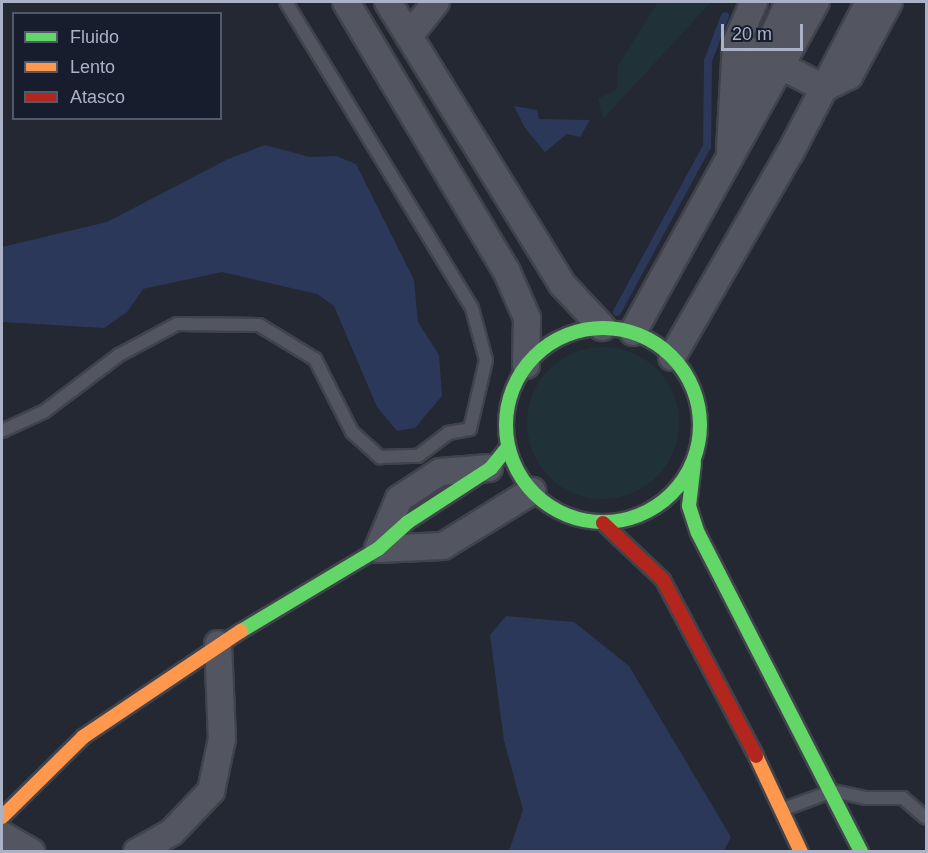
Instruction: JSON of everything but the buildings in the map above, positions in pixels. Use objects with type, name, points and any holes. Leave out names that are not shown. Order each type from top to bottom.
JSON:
[{"type":"street","points":[[346,2],[506,270],[527,318],[526,365]]},
{"type":"street","points":[[388,2],[562,284],[602,327]]},
{"type":"street","points":[[409,36],[436,2]]},
{"type":"street","points":[[730,158],[736,43],[753,2]]},
{"type":"street","points":[[633,332],[730,158],[772,62],[789,2]]},
{"type":"street","points":[[732,126],[772,62],[816,2]]},
{"type":"street","points":[[672,357],[824,88],[869,2]]},
{"type":"street","points":[[824,88],[849,76],[889,2]]},
{"type":"street","points":[[736,43],[824,88]]},
{"type":"street","points":[[695,458],[681,484],[659,505],[633,519],[603,523],[568,516],[552,508],[532,491],[517,471],[508,447],[506,419],[512,390],[526,365],[547,345],[564,336],[602,327],[633,332],[672,357],[690,382],[700,412],[695,458],[689,506],[698,533],[833,791],[861,852]]},
{"type":"street","points":[[378,549],[399,499],[440,472],[491,468],[508,447]]},
{"type":"street","points":[[2,817],[83,737],[218,644],[378,549],[443,546],[532,491]]},
{"type":"street","points":[[603,523],[663,580],[784,809],[801,852]]},
{"type":"street","points":[[136,852],[172,832],[211,791],[222,739],[218,644]]},
{"type":"street","points":[[2,835],[31,852]]},
{"type":"lane","points":[[2,431],[45,411],[119,355],[177,324],[259,325],[315,359],[352,432],[380,457],[418,456],[448,433],[470,429],[486,360],[472,308],[286,2]]},
{"type":"lane","points":[[784,809],[833,791],[866,798],[903,798],[927,819]]},
{"type":"shaded area","points":[[658,2],[711,2],[603,119],[598,99],[618,88],[618,66]]},
{"type":"shaded area","points":[[603,347],[632,353],[645,360],[656,370],[666,381],[673,394],[679,423],[673,452],[666,465],[656,476],[645,486],[632,493],[603,499],[574,493],[561,486],[550,476],[540,465],[533,452],[527,423],[533,394],[540,381],[550,370],[561,360],[574,353]]},
{"type":"water","points":[[514,106],[537,110],[539,119],[590,120],[580,137],[567,134],[545,152],[525,128]]},
{"type":"water","points":[[265,145],[310,157],[336,156],[356,164],[414,280],[418,322],[439,355],[442,396],[415,428],[397,431],[377,407],[334,306],[317,294],[222,272],[143,289],[127,312],[104,328],[2,322],[2,247],[107,222],[228,159]]},
{"type":"water","points":[[506,616],[574,622],[629,666],[731,837],[724,851],[509,851],[523,810],[504,741],[490,635]]},
{"type":"waterway","points":[[617,312],[707,146],[708,61],[725,16]]},
{"type":"traffic: fast","points":[[603,328],[631,332],[649,340],[657,344],[678,364],[684,371],[696,397],[700,425],[696,453],[688,471],[684,479],[664,500],[657,506],[631,518],[603,522],[575,518],[557,510],[549,506],[528,486],[522,479],[510,453],[506,425],[510,397],[518,379],[522,371],[542,350],[549,344],[575,332],[603,328]]},
{"type":"traffic: fast","points":[[241,631],[378,549],[408,522],[491,468],[508,447]]},
{"type":"traffic: fast","points":[[694,463],[689,506],[698,533],[861,852]]},
{"type":"traffic: slow","points":[[2,817],[83,737],[241,631]]},
{"type":"traffic: slow","points":[[756,756],[801,852]]},
{"type":"traffic: jam","points":[[603,523],[663,580],[756,756]]}]
